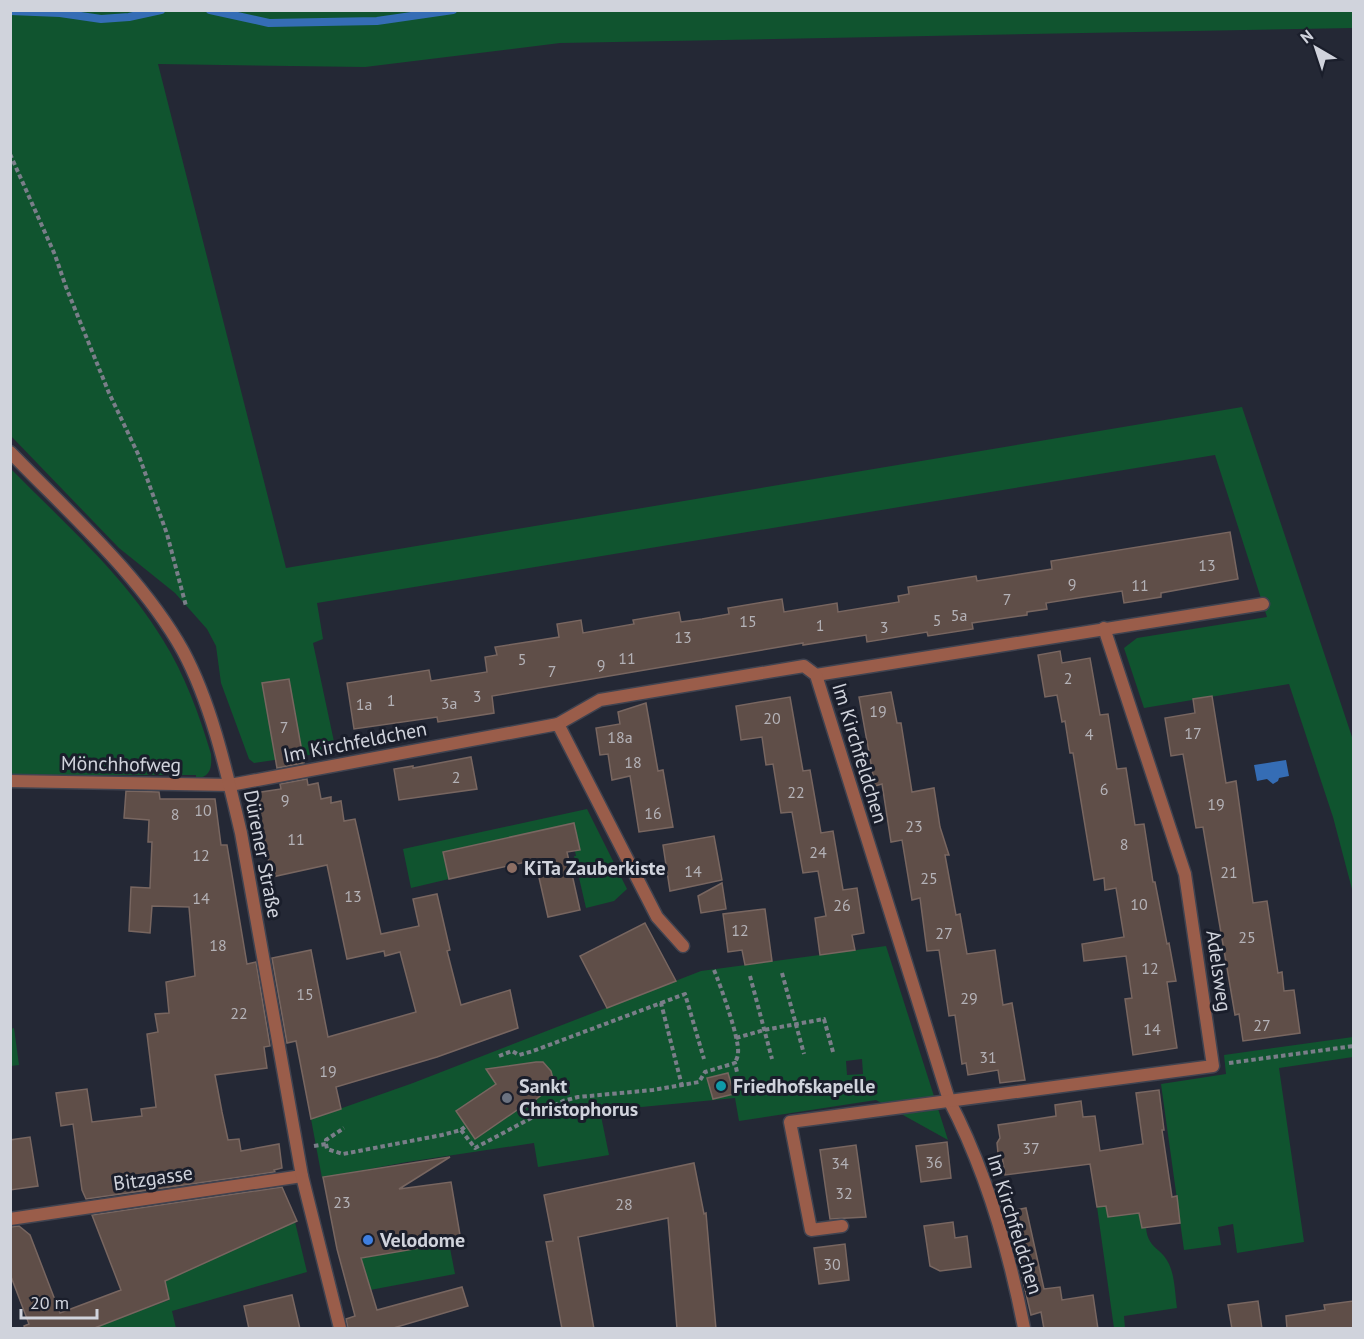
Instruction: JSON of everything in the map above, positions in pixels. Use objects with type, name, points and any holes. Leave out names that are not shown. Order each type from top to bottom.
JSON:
[{"type":"street","name":"Dürener Straße","points":[[10,452],[117,562],[161,616],[195,677],[230,785],[241,833],[302,1176],[340,1329]]},
{"type":"street","points":[[816,675],[1263,604]]},
{"type":"street","name":"Adelsweg","points":[[1104,628],[1185,874],[1213,1066]]},
{"type":"street","name":"Im Kirchfeldchen","points":[[230,785],[558,724],[600,699],[804,666],[816,675],[949,1100],[966,1132],[999,1227],[1024,1329]]},
{"type":"street","points":[[558,724],[657,917],[683,946]]},
{"type":"street","name":"Mönchhofweg","points":[[10,781],[230,785]]},
{"type":"street","points":[[842,1226],[811,1230],[790,1122],[1213,1066]]},
{"type":"street","name":"Bitzgasse","points":[[10,1219],[302,1176]]},
{"type":"path","points":[[10,154],[55,255],[109,393],[139,456],[167,534],[186,606]]},
{"type":"path","points":[[714,970],[736,1038],[737,1072]]},
{"type":"path","points":[[782,973],[804,1054]]},
{"type":"path","points":[[750,976],[772,1059]]},
{"type":"path","points":[[499,1056],[512,1051],[519,1055],[533,1052],[685,994],[704,1059]]},
{"type":"path","points":[[661,1003],[682,1086]]},
{"type":"path","points":[[736,1038],[764,1030],[824,1019],[833,1052]]},
{"type":"path","points":[[1213,1066],[1353,1046]]},
{"type":"path","points":[[460,1130],[475,1148],[562,1101],[578,1097],[682,1086],[699,1082],[705,1072],[735,1063]]},
{"type":"path","points":[[344,1128],[326,1140],[327,1149],[343,1154],[460,1130],[466,1126]]},
{"type":"path","points":[[306,1149],[326,1144]]},
{"type":"green space","points":[[11,11],[1353,11],[1353,28],[560,43],[365,67],[158,64],[286,568],[1242,407],[1353,740],[1353,893],[1333,817],[1289,684],[1144,708],[1124,648],[1137,638],[1267,617],[1215,455],[317,603],[323,639],[313,643],[336,751],[254,763],[249,759],[221,683],[216,646],[207,629],[175,593],[119,548],[11,436]]},
{"type":"green space","points":[[10,468],[111,571],[130,593],[163,640],[191,695],[202,724],[211,754],[210,771],[205,776],[196,778],[196,775],[11,775]]},
{"type":"green space","points":[[587,809],[627,889],[614,901],[586,908],[574,856],[576,856],[575,851],[580,849],[574,823],[444,852],[449,879],[411,888],[403,849]]},
{"type":"green space","points":[[886,946],[948,1140],[876,1100],[739,1121],[735,1098],[600,1111],[609,1155],[538,1167],[534,1143],[407,1162],[322,1178],[311,1119],[413,1083],[701,971]],"holes":[[[862,1059],[863,1074],[847,1075],[846,1061]]]},
{"type":"green space","points":[[14,1028],[19,1065],[11,1066],[11,1029]]},
{"type":"green space","points":[[1353,1037],[1353,1057],[1279,1068],[1304,1242],[1237,1253],[1233,1224],[1218,1227],[1221,1245],[1184,1250],[1161,1084],[1226,1074],[1224,1055]]},
{"type":"green space","points":[[1137,1202],[1142,1228],[1146,1228],[1149,1240],[1163,1255],[1171,1269],[1177,1308],[1124,1316],[1125,1328],[1114,1328],[1097,1207]]},
{"type":"green space","points":[[295,1222],[307,1272],[172,1311],[176,1328],[92,1328],[169,1300],[165,1281]]},
{"type":"green space","points":[[449,1243],[455,1274],[370,1290],[361,1258]]},
{"type":"water","points":[[1286,760],[1289,776],[1279,778],[1273,784],[1267,779],[1257,781],[1254,765]]},
{"type":"building","points":[[1230,532],[1238,579],[1161,593],[1161,597],[1124,603],[1122,591],[1046,603],[1047,609],[1027,612],[1027,615],[972,623],[973,629],[928,636],[927,632],[867,642],[866,635],[803,645],[803,643],[492,696],[494,713],[438,722],[437,717],[354,729],[347,683],[429,670],[431,681],[487,672],[485,657],[497,655],[495,647],[559,637],[557,624],[581,620],[583,633],[634,624],[633,620],[679,612],[681,622],[702,619],[729,614],[728,608],[782,599],[784,612],[837,603],[838,612],[899,602],[898,596],[909,594],[908,587],[976,576],[977,581],[1052,569],[1051,561]]},
{"type":"building","points":[[1060,651],[1062,663],[1090,658],[1100,715],[1108,714],[1117,769],[1126,768],[1135,825],[1144,824],[1153,882],[1155,882],[1176,981],[1167,982],[1177,1048],[1133,1055],[1125,999],[1132,998],[1126,956],[1084,961],[1082,944],[1124,937],[1116,888],[1105,890],[1104,878],[1094,880],[1073,753],[1070,753],[1065,721],[1062,722],[1057,695],[1045,697],[1038,655]]},
{"type":"building","points":[[289,679],[304,763],[277,768],[262,683]]},
{"type":"building","points":[[891,692],[897,723],[901,723],[912,792],[934,788],[940,827],[949,855],[945,855],[956,915],[960,914],[967,954],[995,950],[1003,1005],[1012,1003],[1025,1080],[1000,1083],[998,1070],[968,1075],[966,1063],[962,1064],[955,1015],[949,1016],[939,950],[927,951],[920,898],[912,900],[902,840],[891,842],[882,784],[875,786],[859,697]]},
{"type":"building","points":[[1212,696],[1226,783],[1236,781],[1253,903],[1267,901],[1278,973],[1282,972],[1284,991],[1294,990],[1300,1033],[1243,1041],[1239,1014],[1235,1015],[1203,827],[1196,828],[1183,754],[1171,756],[1165,718],[1195,713],[1193,699]]},
{"type":"building","points":[[790,697],[803,771],[810,770],[821,833],[833,831],[843,890],[857,888],[864,933],[852,935],[855,950],[820,955],[815,918],[826,916],[818,871],[803,873],[792,812],[781,813],[773,764],[766,765],[762,737],[741,740],[736,706]]},
{"type":"building","points":[[646,703],[658,771],[663,770],[673,827],[639,832],[630,776],[612,780],[608,754],[600,755],[596,728],[620,724],[618,712]]},
{"type":"building","points":[[471,757],[477,789],[399,800],[394,769],[413,766],[413,768]]},
{"type":"building","points":[[307,779],[308,785],[318,783],[321,799],[331,797],[331,803],[341,801],[344,821],[355,819],[381,934],[419,926],[413,899],[437,894],[450,950],[447,951],[461,1005],[510,990],[518,1028],[437,1057],[336,1087],[341,1109],[311,1119],[296,1041],[287,1043],[272,958],[311,950],[328,1037],[416,1012],[400,952],[385,956],[384,951],[347,959],[327,865],[272,877],[267,854],[265,854],[255,793],[281,789],[280,784]]},
{"type":"building","points":[[126,791],[159,792],[160,799],[215,799],[221,845],[227,845],[247,964],[256,962],[270,1046],[264,1047],[267,1068],[215,1075],[228,1140],[239,1139],[241,1151],[279,1144],[282,1168],[274,1170],[275,1172],[86,1199],[82,1190],[73,1124],[61,1126],[56,1093],[87,1089],[92,1122],[142,1116],[141,1109],[156,1107],[147,1034],[158,1032],[155,1014],[169,1013],[166,982],[195,976],[189,907],[152,906],[150,933],[129,931],[131,887],[150,888],[152,842],[148,842],[149,820],[124,818]]},
{"type":"building","points":[[574,823],[580,850],[567,852],[580,910],[548,917],[535,860],[449,879],[443,852]]},
{"type":"building","points":[[714,836],[722,880],[670,891],[663,845]]},
{"type":"building","points":[[722,883],[726,909],[701,913],[698,896]]},
{"type":"building","points":[[765,909],[772,961],[745,965],[742,950],[728,952],[723,914]]},
{"type":"building","points":[[645,923],[676,981],[607,1008],[580,956]]},
{"type":"building","name":"Sankt Christophorus","points":[[543,1062],[551,1071],[553,1079],[549,1089],[525,1108],[523,1106],[475,1139],[456,1111],[496,1084],[486,1069]]},
{"type":"building","name":"Friedhofskapelle","points":[[728,1073],[734,1094],[713,1099],[707,1078]]},
{"type":"building","points":[[1159,1090],[1164,1130],[1162,1130],[1172,1197],[1177,1196],[1180,1223],[1142,1228],[1139,1213],[1108,1217],[1106,1206],[1097,1207],[1090,1164],[1005,1175],[1002,1156],[998,1153],[997,1143],[1000,1138],[998,1125],[1056,1116],[1055,1105],[1081,1101],[1083,1117],[1095,1116],[1100,1151],[1143,1144],[1136,1093]]},
{"type":"building","points":[[30,1137],[38,1186],[10,1190],[10,1140]]},
{"type":"building","points":[[947,1142],[951,1178],[921,1182],[916,1146]]},
{"type":"building","points":[[856,1145],[866,1217],[830,1219],[820,1150]]},
{"type":"building","points":[[450,1157],[399,1189],[451,1182],[461,1241],[361,1258],[377,1310],[462,1287],[468,1306],[390,1329],[348,1329],[346,1319],[355,1316],[337,1249],[323,1177]]},
{"type":"building","points":[[694,1163],[704,1214],[706,1213],[716,1329],[677,1329],[668,1218],[578,1237],[594,1329],[562,1329],[546,1242],[553,1241],[544,1195]]},
{"type":"building","points":[[282,1187],[297,1221],[165,1281],[169,1299],[92,1329],[25,1329],[24,1326],[29,1324],[10,1274],[10,1227],[19,1226],[30,1235],[60,1313],[121,1290],[92,1215]]},
{"type":"building","points":[[1026,1208],[1044,1289],[1060,1287],[1062,1300],[1093,1295],[1098,1329],[1044,1329],[1041,1312],[1031,1315],[1007,1212]]},
{"type":"building","points":[[953,1222],[955,1238],[967,1236],[971,1267],[940,1271],[930,1266],[924,1226]]},
{"type":"building","points":[[845,1244],[849,1280],[819,1284],[814,1248]]},
{"type":"building","points":[[292,1295],[300,1329],[249,1329],[244,1306]]},
{"type":"building","points":[[1258,1301],[1262,1329],[1232,1329],[1228,1305]]},
{"type":"building","points":[[1353,1301],[1353,1329],[1287,1329],[1286,1316],[1325,1310],[1324,1305]]},
{"type":"waterway","points":[[10,11],[60,13],[101,19],[129,17],[161,10]]},
{"type":"waterway","points":[[210,10],[269,23],[377,21],[453,10]]},
{"type":"place","name":"KiTa Zauberkiste","points":[[512,868]]},
{"type":"place","name":"Friedhofskapelle","points":[[721,1086]]},
{"type":"place","name":"Sankt Christophorus","points":[[507,1098]]},
{"type":"place","name":"Velodome","points":[[368,1240]]}]
